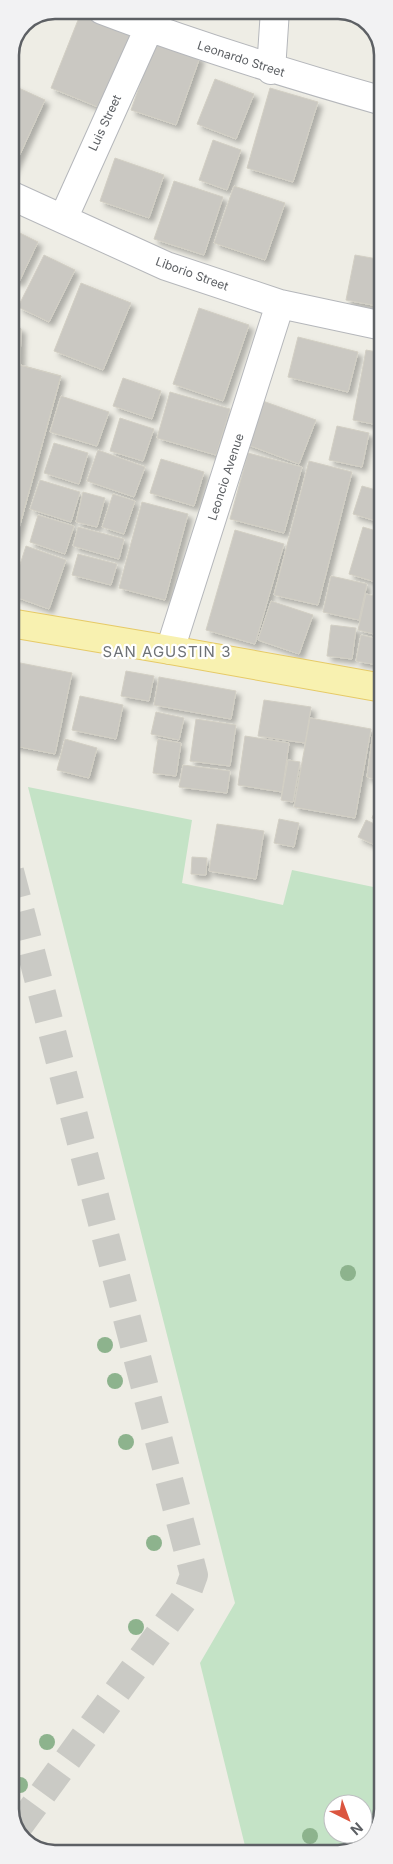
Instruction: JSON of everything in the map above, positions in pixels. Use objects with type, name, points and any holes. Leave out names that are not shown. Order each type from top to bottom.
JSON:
[{"type":"main road","points":[[19,625],[374,686]]},
{"type":"street","name":"Leonardo Street","points":[[126,19],[271,70],[374,99]]},
{"type":"street","points":[[271,70],[274,19]]},
{"type":"street","name":"Luis Street","points":[[63,219],[149,28]]},
{"type":"street","name":"Liborio Street","points":[[19,199],[166,266],[280,304],[374,324]]},
{"type":"street","name":"Leoncio Avenue","points":[[170,650],[280,304]]},
{"type":"green space","points":[[28,787],[192,820],[182,883],[283,905],[292,870],[374,887],[374,1814],[373,1818],[373,1794],[323,1794],[323,1844],[346,1844],[245,1845],[200,1663],[235,1603]]},
{"type":"building","points":[[78,19],[105,19],[140,33],[108,111],[51,88]]},
{"type":"building","points":[[155,42],[200,57],[176,125],[131,110]]},
{"type":"building","points":[[215,79],[254,94],[236,139],[197,124]]},
{"type":"building","points":[[19,88],[45,100],[19,157]]},
{"type":"building","points":[[270,88],[318,102],[293,182],[247,168]]},
{"type":"building","points":[[213,140],[241,150],[227,190],[199,180]]},
{"type":"building","points":[[115,158],[164,175],[149,218],[100,201]]},
{"type":"building","points":[[174,181],[223,197],[204,255],[154,239]]},
{"type":"building","points":[[234,186],[285,203],[265,260],[214,243]]},
{"type":"building","points":[[19,232],[38,242],[19,282]]},
{"type":"building","points":[[44,255],[75,270],[49,322],[19,307]]},
{"type":"building","points":[[355,255],[374,258],[374,305],[346,300]]},
{"type":"building","points":[[81,283],[131,303],[103,370],[54,351]]},
{"type":"building","points":[[199,308],[249,325],[223,401],[173,384]]},
{"type":"building","points":[[19,328],[21,329],[20,365],[61,376],[19,528]]},
{"type":"building","points":[[298,337],[358,352],[348,392],[288,377]]},
{"type":"building","points":[[366,350],[374,351],[374,424],[353,420]]},
{"type":"building","points":[[20,365],[61,376],[19,528]]},
{"type":"building","points":[[123,378],[161,391],[152,419],[113,406]]},
{"type":"building","points":[[170,392],[230,409],[216,455],[157,438]]},
{"type":"building","points":[[61,396],[109,412],[97,446],[50,432]]},
{"type":"building","points":[[260,400],[316,420],[299,464],[243,443]]},
{"type":"building","points":[[120,418],[154,429],[143,461],[110,451]]},
{"type":"building","points":[[337,426],[369,433],[362,467],[329,460]]},
{"type":"building","points":[[54,443],[88,453],[79,484],[44,473]]},
{"type":"building","points":[[98,450],[145,467],[134,497],[87,481]]},
{"type":"building","points":[[248,453],[302,467],[284,533],[230,519]]},
{"type":"building","points":[[161,459],[204,472],[194,506],[150,493]]},
{"type":"building","points":[[309,461],[352,472],[318,605],[274,595]]},
{"type":"building","points":[[40,480],[80,492],[71,522],[30,509]]},
{"type":"building","points":[[362,486],[374,489],[374,520],[353,514]]},
{"type":"building","points":[[83,492],[105,498],[97,527],[76,522]]},
{"type":"building","points":[[113,494],[135,501],[124,534],[102,527]]},
{"type":"building","points":[[142,502],[188,514],[165,600],[119,588]]},
{"type":"building","points":[[38,515],[74,526],[65,554],[30,542]]},
{"type":"building","points":[[78,527],[124,539],[119,559],[73,546]]},
{"type":"building","points":[[363,527],[374,530],[374,582],[349,574]]},
{"type":"building","points":[[235,530],[284,544],[255,644],[206,630]]},
{"type":"building","points":[[26,546],[66,560],[49,609],[19,598],[19,567]]},
{"type":"building","points":[[78,554],[117,564],[111,585],[72,575]]},
{"type":"building","points":[[331,576],[367,584],[359,620],[323,612]]},
{"type":"building","points":[[366,594],[374,596],[374,634],[358,630]]},
{"type":"building","points":[[271,601],[313,615],[299,654],[258,640]]},
{"type":"building","points":[[331,625],[356,628],[352,659],[327,656]]},
{"type":"building","points":[[361,635],[374,638],[374,664],[356,661]]},
{"type":"building","points":[[19,663],[72,673],[55,754],[19,747]]},
{"type":"building","points":[[126,671],[154,676],[149,701],[121,696]]},
{"type":"building","points":[[159,677],[236,691],[231,719],[154,705]]},
{"type":"building","points":[[80,696],[123,705],[116,739],[72,730]]},
{"type":"building","points":[[264,700],[311,707],[305,743],[258,736]]},
{"type":"building","points":[[156,712],[184,718],[179,740],[151,734]]},
{"type":"building","points":[[310,718],[371,729],[355,818],[294,807]]},
{"type":"building","points":[[196,719],[236,725],[230,766],[190,761]]},
{"type":"building","points":[[374,725],[374,779],[367,777]]},
{"type":"building","points":[[245,736],[289,743],[282,792],[238,785]]},
{"type":"building","points":[[65,739],[97,748],[89,778],[57,770]]},
{"type":"building","points":[[158,739],[181,743],[176,776],[153,773]]},
{"type":"building","points":[[288,760],[300,762],[293,802],[281,800]]},
{"type":"building","points":[[183,765],[230,771],[227,793],[179,787]]},
{"type":"building","points":[[279,819],[299,823],[294,847],[274,843]]},
{"type":"building","points":[[366,820],[374,824],[374,845],[358,837]]},
{"type":"building","points":[[217,824],[264,831],[256,879],[209,871]]},
{"type":"building","points":[[192,857],[207,858],[206,875],[191,874]]},
{"type":"tunnel","points":[[19,905],[194,1575],[186,1597],[21,1823]]},
{"type":"district","name":"SAN AGUSTIN 3","points":[[167,652]]}]
